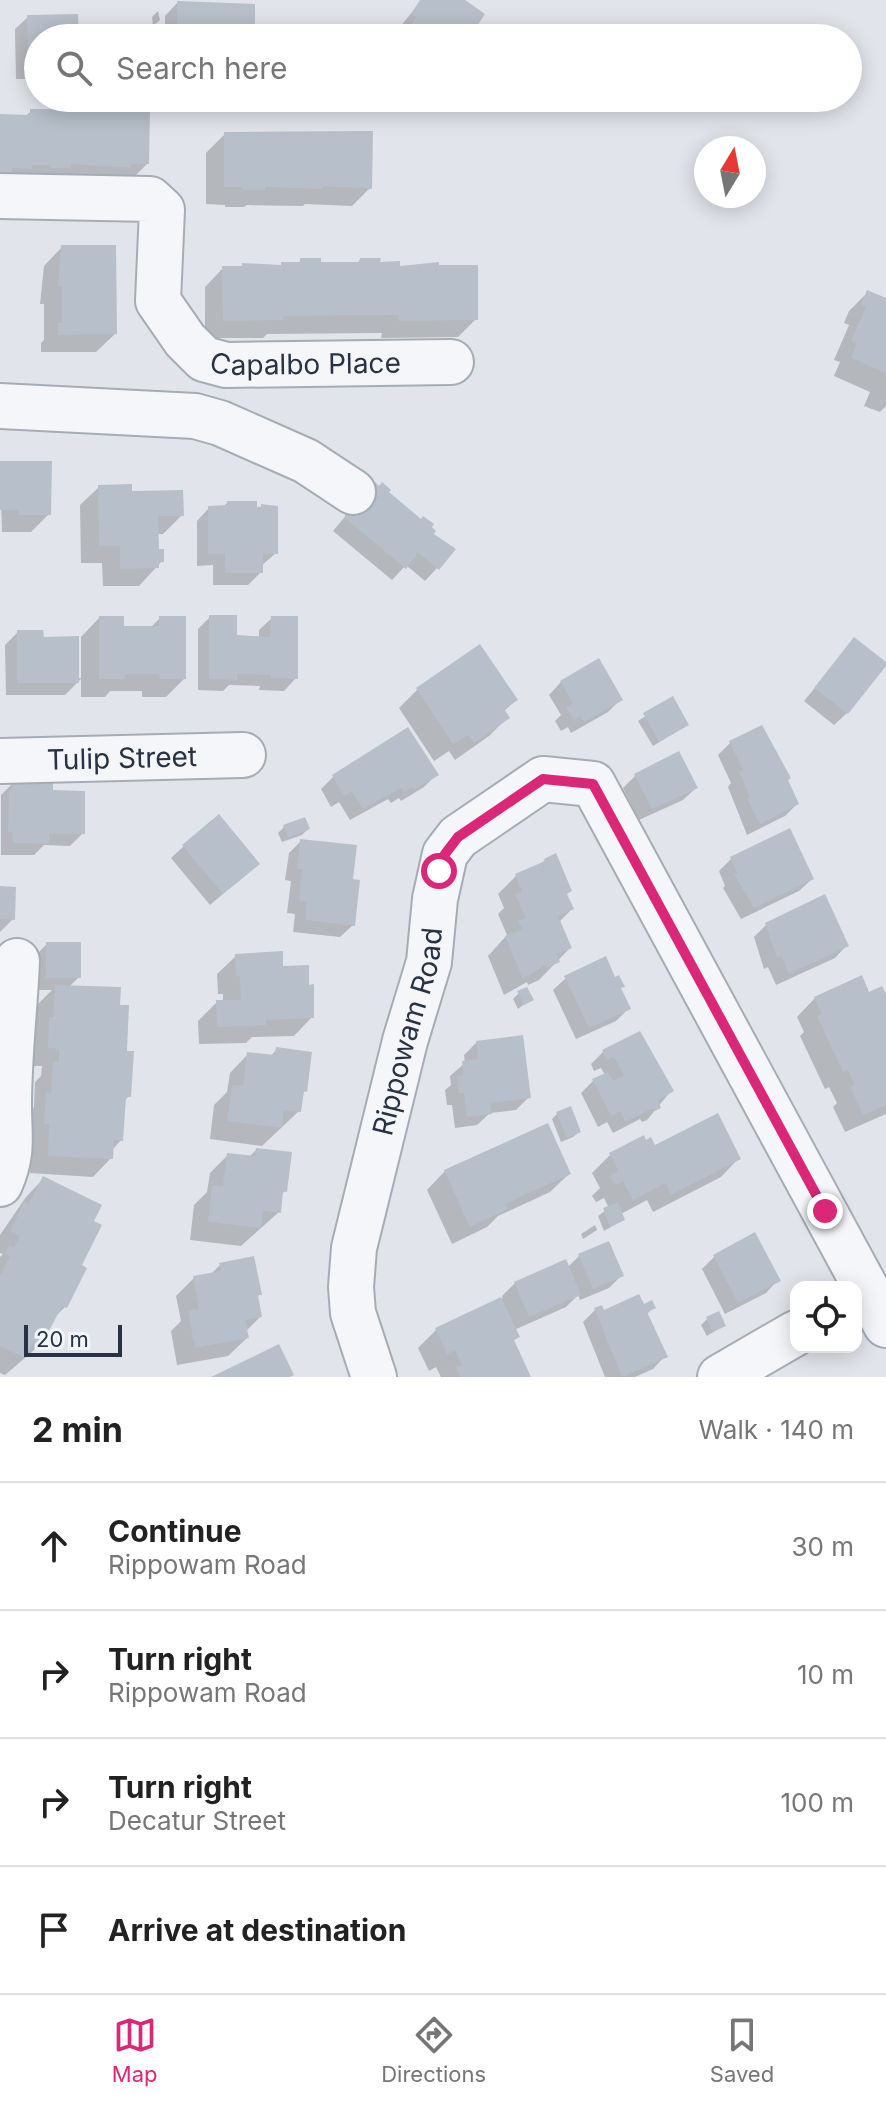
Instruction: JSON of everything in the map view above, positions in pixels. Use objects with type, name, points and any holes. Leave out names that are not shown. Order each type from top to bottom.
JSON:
[{"type":"street","name":"Capalbo Place","points":[[0,196],[150,199],[162,210],[158,301],[185,340],[204,359],[226,365],[451,362]]},
{"type":"street","points":[[0,406],[195,416],[220,423],[306,461],[353,492]]},
{"type":"street","name":"Tulip Street","points":[[0,761],[243,755]]},
{"type":"street","name":"Rippowam Road","points":[[374,1377],[353,1313],[354,1248],[405,1041],[429,962],[439,871],[445,854],[458,837],[543,779],[593,784],[870,1305]]},
{"type":"street","points":[[0,1184],[6,1171],[12,1138],[4,1105],[17,961]]},
{"type":"street","points":[[720,1377],[790,1336]]},
{"type":"building","points":[[420,0],[465,0],[485,14],[478,24],[411,24],[416,17],[411,14]]},
{"type":"building","points":[[177,1],[255,4],[255,24],[177,24]]},
{"type":"building","points":[[78,14],[78,24],[27,24],[27,15]]},
{"type":"building","points":[[30,112],[150,112],[149,164],[131,164],[130,168],[71,164],[71,168],[50,168],[50,165],[32,165],[32,169],[12,168],[12,172],[0,172],[0,114],[30,115]]},
{"type":"building","points":[[373,131],[372,189],[323,186],[323,189],[265,187],[265,190],[243,190],[243,187],[224,187],[224,132]]},
{"type":"building","points":[[61,245],[116,245],[117,334],[58,335],[58,323],[62,323],[62,286],[58,286]]},
{"type":"building","points":[[300,258],[321,258],[321,262],[359,262],[360,258],[381,258],[380,262],[400,261],[400,266],[439,262],[439,265],[478,265],[478,320],[399,321],[399,315],[283,316],[283,320],[223,321],[222,266],[242,266],[242,263],[281,265],[281,262],[300,262]]},
{"type":"building","points":[[867,290],[886,298],[886,373],[851,358],[857,343],[851,341],[866,307],[861,305]]},
{"type":"building","points":[[0,461],[52,461],[51,515],[19,515],[19,510],[0,510]]},
{"type":"building","points":[[375,482],[379,486],[382,482],[391,490],[389,492],[421,519],[423,516],[434,524],[434,534],[456,549],[439,570],[418,553],[406,569],[345,518],[357,498],[360,501]]},
{"type":"building","points":[[132,484],[132,491],[183,490],[184,516],[158,516],[159,549],[164,549],[164,562],[159,562],[159,568],[120,569],[120,546],[99,546],[98,485]]},
{"type":"building","points":[[227,501],[257,501],[257,507],[261,504],[278,506],[278,554],[263,554],[263,573],[225,573],[225,554],[208,554],[208,506],[227,505]]},
{"type":"building","points":[[209,615],[237,615],[237,635],[270,637],[271,616],[298,616],[298,679],[237,674],[237,680],[209,679]]},
{"type":"building","points":[[99,616],[124,616],[124,626],[159,626],[159,616],[186,616],[186,679],[160,679],[159,674],[125,674],[125,679],[99,679]]},
{"type":"building","points":[[17,630],[43,630],[44,637],[79,636],[79,683],[17,683]]},
{"type":"building","points":[[854,637],[886,662],[886,666],[848,714],[814,688]]},
{"type":"building","points":[[480,644],[518,700],[504,709],[510,718],[474,743],[468,735],[453,744],[416,688]]},
{"type":"building","points":[[599,658],[623,700],[584,722],[581,716],[574,720],[566,707],[573,703],[560,681]]},
{"type":"building","points":[[673,696],[689,725],[659,742],[643,713]]},
{"type":"building","points":[[762,725],[791,778],[788,780],[799,804],[760,824],[747,799],[750,797],[739,772],[743,770],[729,741]]},
{"type":"building","points":[[408,727],[439,775],[414,790],[412,787],[404,792],[401,788],[363,809],[352,791],[344,796],[332,775]]},
{"type":"building","points":[[679,751],[698,788],[652,809],[634,774]]},
{"type":"building","points":[[12,781],[53,781],[53,790],[85,791],[85,834],[49,834],[49,844],[13,843],[12,832],[8,832]]},
{"type":"building","points":[[219,814],[260,864],[223,894],[182,845]]},
{"type":"building","points":[[305,817],[310,829],[288,838],[283,825]]},
{"type":"building","points":[[790,828],[814,879],[754,908],[734,874],[737,873],[730,857]]},
{"type":"building","points":[[300,839],[357,845],[353,879],[360,880],[355,926],[305,920],[306,902],[299,901],[302,869],[297,869]]},
{"type":"building","points":[[556,853],[572,891],[567,894],[574,909],[558,916],[572,948],[557,954],[560,962],[546,968],[545,965],[523,979],[505,936],[522,929],[518,921],[526,918],[515,894],[522,891],[515,874]]},
{"type":"building","points":[[0,886],[16,887],[15,920],[0,919]]},
{"type":"building","points":[[825,894],[849,946],[789,974],[781,956],[777,958],[765,923]]},
{"type":"building","points":[[46,942],[81,942],[81,978],[46,978]]},
{"type":"building","points":[[283,951],[283,966],[309,965],[309,985],[314,984],[314,1018],[266,1020],[266,1025],[217,1027],[216,1000],[241,1000],[235,954]]},
{"type":"building","points":[[606,956],[615,977],[619,975],[625,987],[621,988],[631,1009],[589,1028],[564,976]]},
{"type":"building","points":[[862,975],[869,992],[882,986],[886,994],[886,1105],[863,1115],[850,1087],[855,1085],[848,1070],[843,1072],[817,1016],[822,1014],[814,997]]},
{"type":"building","points":[[55,985],[121,987],[120,1005],[129,1005],[127,1051],[134,1051],[131,1097],[126,1097],[123,1141],[114,1140],[113,1159],[48,1156],[49,1124],[44,1124],[46,1092],[51,1093],[53,1062],[59,1062],[59,1049],[48,1048],[49,1017],[53,1017]]},
{"type":"building","points":[[527,987],[534,1000],[524,1005],[517,991]]},
{"type":"building","points":[[640,1031],[674,1091],[658,1100],[661,1108],[655,1111],[653,1108],[625,1122],[620,1111],[611,1116],[592,1079],[608,1072],[613,1081],[624,1076],[614,1057],[607,1060],[602,1050]]},
{"type":"building","points":[[523,1035],[531,1098],[490,1103],[492,1114],[467,1117],[464,1093],[459,1093],[457,1076],[463,1075],[462,1061],[478,1059],[476,1041]]},
{"type":"building","points":[[276,1047],[312,1052],[301,1112],[284,1110],[282,1128],[227,1121],[232,1085],[243,1086],[247,1052],[275,1055]]},
{"type":"building","points":[[571,1106],[581,1132],[567,1138],[556,1112]]},
{"type":"building","points":[[718,1113],[741,1159],[671,1195],[666,1183],[633,1200],[623,1181],[615,1185],[610,1176],[618,1171],[609,1153],[644,1135],[646,1140],[651,1137],[655,1145]]},
{"type":"building","points":[[548,1123],[571,1174],[505,1204],[508,1209],[470,1227],[444,1170]]},
{"type":"building","points":[[256,1148],[292,1152],[281,1213],[263,1211],[261,1228],[208,1222],[212,1185],[223,1186],[227,1153],[255,1156]]},
{"type":"building","points":[[43,1176],[102,1205],[94,1221],[102,1225],[82,1265],[87,1268],[67,1308],[62,1306],[41,1346],[33,1342],[25,1358],[0,1346],[0,1276],[10,1256],[5,1254],[9,1245],[14,1247],[20,1236],[10,1231],[24,1202],[29,1204]]},
{"type":"building","points":[[618,1202],[625,1220],[610,1227],[603,1208]]},
{"type":"building","points":[[755,1232],[781,1281],[738,1303],[713,1255]]},
{"type":"building","points":[[609,1241],[624,1276],[593,1289],[578,1254]]},
{"type":"building","points":[[254,1256],[262,1295],[258,1295],[262,1317],[245,1320],[249,1338],[195,1348],[188,1311],[199,1309],[193,1276],[221,1271],[219,1263]]},
{"type":"building","points":[[566,1259],[581,1295],[529,1317],[514,1282]]},
{"type":"building","points":[[639,1294],[644,1304],[652,1300],[656,1308],[647,1312],[668,1357],[622,1377],[594,1308],[602,1305],[604,1310]]},
{"type":"building","points":[[501,1297],[520,1337],[514,1340],[531,1377],[460,1377],[456,1367],[462,1365],[455,1350],[447,1354],[435,1328]]},
{"type":"building","points":[[719,1311],[726,1326],[713,1332],[706,1317]]},
{"type":"building","points":[[279,1344],[294,1375],[290,1377],[211,1377]]},
{"type":"route","points":[[439,871],[445,854],[458,837],[543,779],[593,784],[825,1211]]}]
